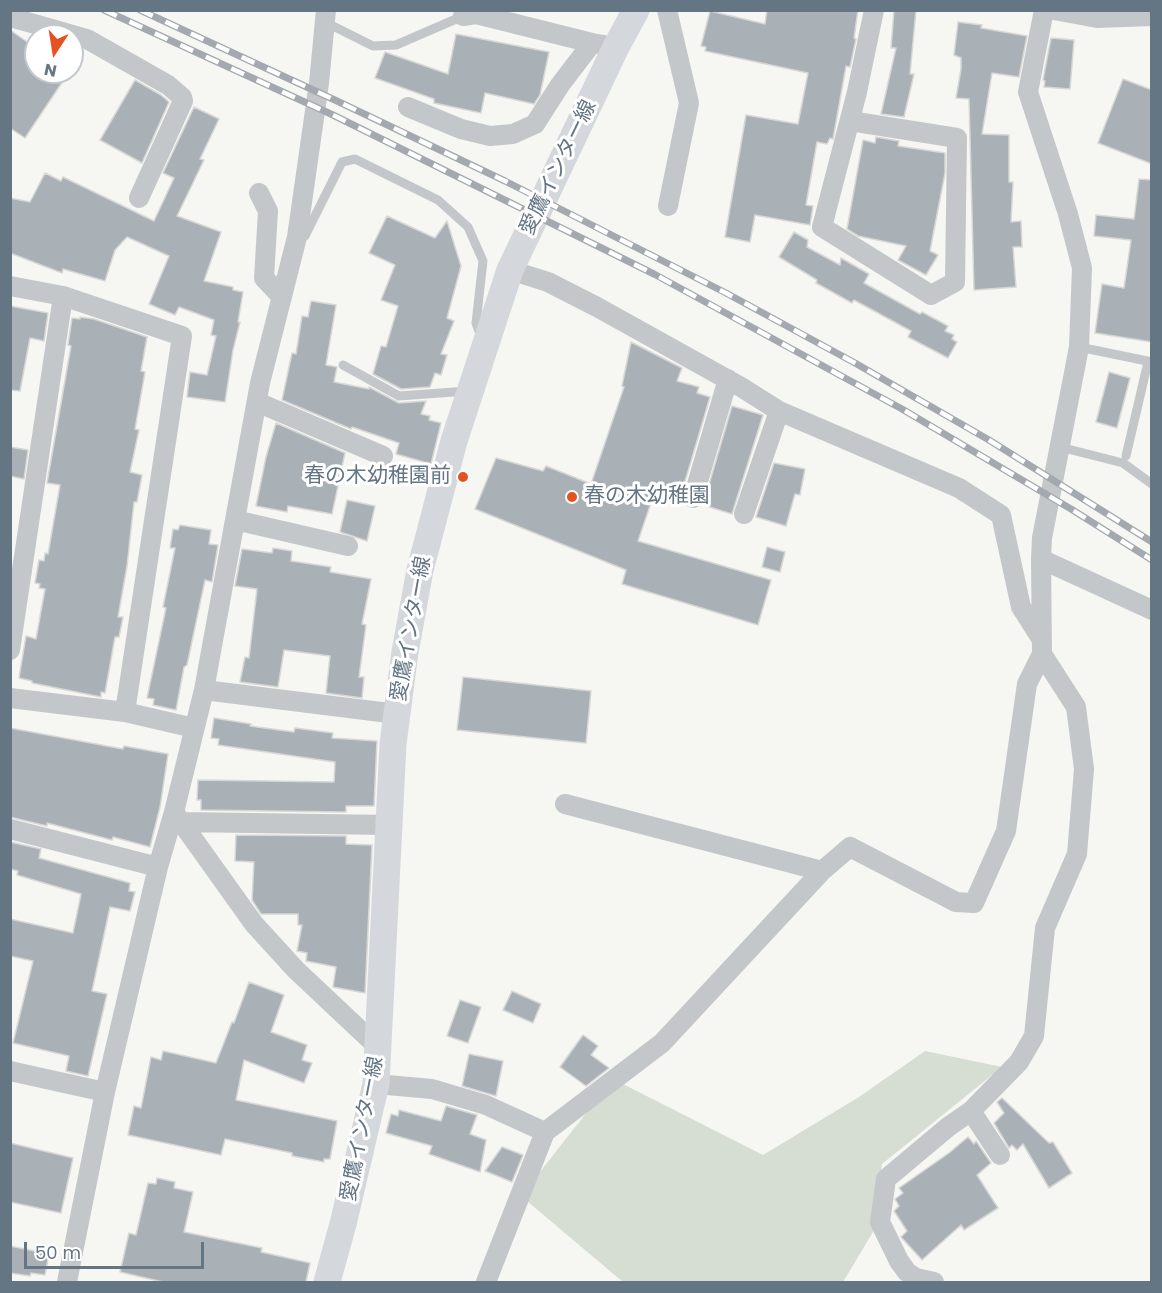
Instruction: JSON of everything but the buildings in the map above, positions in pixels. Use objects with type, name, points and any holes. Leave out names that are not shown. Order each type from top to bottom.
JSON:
[{"type":"main road","name":"愛鷹インター線","points":[[327,1282],[376,1084],[388,825],[397,714],[405,652],[420,570],[454,441],[510,270],[563,159],[604,45],[636,10]]},
{"type":"street","points":[[667,10],[689,103],[668,206]]},
{"type":"street","points":[[850,121],[957,138],[955,282],[931,295],[822,227],[850,121],[874,10]]},
{"type":"street","points":[[486,1282],[545,1132],[662,1043],[822,871],[850,847],[956,903],[974,903],[1006,831],[1027,684],[1042,647],[1042,538],[1079,347],[1082,268],[1068,214],[1028,92],[1044,10]]},
{"type":"street","points":[[1054,10],[1097,18],[1152,15]]},
{"type":"street","points":[[463,16],[476,14],[604,45]]},
{"type":"street","points":[[67,1282],[105,1092],[158,867],[178,817],[257,402],[297,237],[326,16]]},
{"type":"street","points":[[10,17],[87,39],[168,85],[182,97],[183,101],[140,198]]},
{"type":"street","points":[[408,107],[461,129],[490,136],[513,134],[535,124],[560,85],[604,45]]},
{"type":"street","points":[[259,193],[268,211],[264,278],[282,297]]},
{"type":"street","points":[[510,270],[548,282],[728,379],[779,411],[959,488],[1001,515],[1021,607],[1076,707],[1084,769],[1077,854],[1045,928],[1034,1036],[1019,1062],[971,1111],[948,1127],[886,1179],[879,1222],[907,1272],[916,1278],[934,1282]]},
{"type":"street","points":[[10,286],[63,296],[182,336],[125,711]]},
{"type":"street","points":[[10,650],[63,296]]},
{"type":"street","points":[[693,498],[728,379]]},
{"type":"street","points":[[257,402],[383,456]]},
{"type":"street","points":[[744,514],[779,411]]},
{"type":"street","points":[[235,520],[348,546]]},
{"type":"street","points":[[1041,559],[1152,610]]},
{"type":"street","points":[[204,690],[397,714]]},
{"type":"street","points":[[10,698],[125,711],[194,728]]},
{"type":"street","points":[[566,804],[822,871]]},
{"type":"street","points":[[178,817],[388,825]]},
{"type":"street","points":[[178,817],[254,924],[296,970],[379,1048]]},
{"type":"street","points":[[10,829],[158,867]]},
{"type":"street","points":[[10,1071],[105,1092]]},
{"type":"street","points":[[376,1084],[432,1089],[486,1106],[545,1132]]},
{"type":"street","points":[[971,1111],[1000,1155]]},
{"type":"lane","points":[[326,16],[373,46],[396,45],[463,16]]},
{"type":"lane","points":[[297,237],[305,236],[342,162],[355,159],[438,200],[468,227],[483,261],[476,323],[484,348]]},
{"type":"lane","points":[[1079,347],[1150,362],[1126,456]]},
{"type":"lane","points":[[343,365],[399,396],[470,390]]},
{"type":"lane","points":[[1060,447],[1123,463],[1152,484]]},
{"type":"shaded area","points":[[925,1051],[1002,1067],[882,1164],[873,1232],[843,1282],[623,1282],[521,1196],[613,1079],[763,1155],[859,1097]]},
{"type":"railway","points":[[104,10],[333,115],[654,274],[902,409],[1152,560]]},
{"type":"railway","points":[[140,10],[505,181],[726,293],[855,363],[989,440],[1152,542]]},
{"type":"place","name":"春の木幼稚園前","points":[[463,477]]},
{"type":"place","name":"春の木幼稚園","points":[[572,497]]}]
